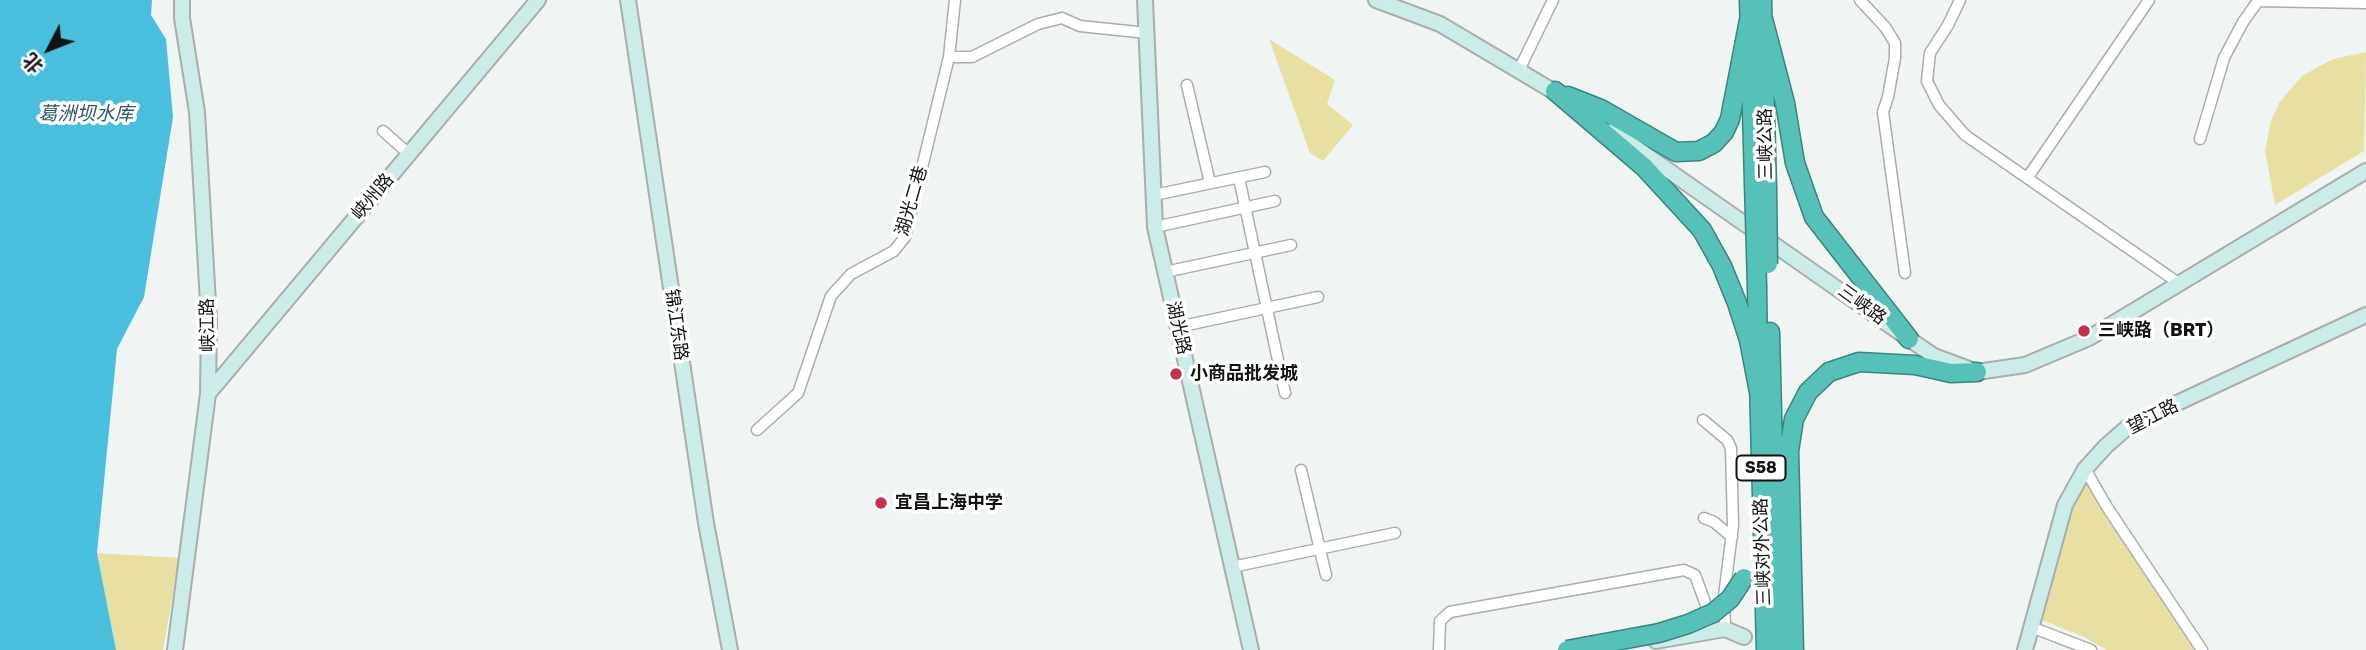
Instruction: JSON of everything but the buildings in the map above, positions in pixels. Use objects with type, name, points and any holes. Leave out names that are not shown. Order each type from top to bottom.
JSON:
[{"type":"highway","name":"三峡公路","points":[[1762,0],[1754,11],[1763,288]]},
{"type":"highway","points":[[1555,91],[1601,108],[1676,152],[1699,151],[1714,143],[1724,132],[1730,119],[1754,11]]},
{"type":"highway","points":[[1754,11],[1784,103],[1795,163],[1814,217],[1909,339]]},
{"type":"highway","points":[[1555,91],[1644,167],[1702,230],[1722,266],[1737,303],[1749,340],[1759,392]]},
{"type":"highway","name":"三峡对外公路","points":[[1763,288],[1759,392],[1766,650]]},
{"type":"highway","name":"三峡对外公路","points":[[1763,288],[1778,650]]},
{"type":"highway","points":[[1794,650],[1789,451],[1794,419],[1808,392],[1829,372],[1859,362],[1915,365],[1951,373],[1977,372]]},
{"type":"highway","points":[[1567,650],[1659,633],[1688,624],[1722,606],[1730,599],[1753,560],[1761,516]]},
{"type":"main road","name":"峡江路","points":[[175,650],[208,394],[209,320],[197,112],[181,0]]},
{"type":"main road","name":"峡州路","points":[[208,394],[538,0]]},
{"type":"main road","name":"锦江东路","points":[[628,0],[706,523],[730,650]]},
{"type":"main road","name":"湖光路","points":[[1145,0],[1155,227],[1251,650]]},
{"type":"main road","name":"三峡路","points":[[1376,0],[1440,24],[1555,91],[1934,356],[1977,372],[2025,365],[2090,338],[2366,171]]},
{"type":"main road","name":"望江路","points":[[2025,650],[2065,505],[2085,469],[2106,446],[2130,425],[2366,315]]},
{"type":"main road","points":[[1599,650],[1725,629],[1744,637]]},
{"type":"street","name":"湖光二巷","points":[[757,430],[798,393],[831,296],[850,274],[894,251],[905,237],[949,57],[955,0]]},
{"type":"street","points":[[1519,70],[1553,0]]},
{"type":"street","points":[[1860,0],[1885,27],[1895,43],[1893,71],[1883,111],[1905,273]]},
{"type":"street","points":[[1960,0],[1930,53],[1927,81],[1939,105],[1965,135],[2180,284]]},
{"type":"street","points":[[2028,177],[2149,0]]},
{"type":"street","points":[[2200,139],[2224,58],[2243,22],[2258,1],[2366,3]]},
{"type":"street","points":[[949,57],[972,57],[1038,24],[1062,18],[1080,26],[1147,33]]},
{"type":"street","points":[[1187,85],[1210,183]]},
{"type":"street","points":[[383,131],[409,154]]},
{"type":"street","points":[[1154,195],[1265,172]]},
{"type":"street","points":[[1239,178],[1285,393]]},
{"type":"street","points":[[1155,227],[1275,201]]},
{"type":"street","points":[[1165,272],[1291,245]]},
{"type":"street","points":[[1178,327],[1318,297]]},
{"type":"street","points":[[1703,420],[1727,440],[1731,448],[1734,524],[1724,596],[1725,629]]},
{"type":"street","points":[[2085,469],[2107,507],[2202,650]]},
{"type":"street","points":[[1301,470],[1326,575]]},
{"type":"street","points":[[1704,518],[1714,522],[1732,537]]},
{"type":"street","points":[[1232,567],[1395,533]]},
{"type":"street","points":[[1439,650],[1440,621],[1450,612],[1684,570],[1695,575],[1706,605]]},
{"type":"street","points":[[2031,627],[2091,650]]},
{"type":"shaded area","points":[[1269,39],[1335,80],[1327,104],[1353,125],[1323,161],[1310,153]]},
{"type":"shaded area","points":[[2366,52],[2364,151],[2275,205],[2265,150],[2271,121],[2279,103],[2302,76],[2333,59]]},
{"type":"shaded area","points":[[2084,478],[2100,508],[2194,650],[2107,650],[2084,637],[2042,620],[2081,480]]},
{"type":"shaded area","points":[[97,553],[179,558],[163,650],[116,650]]},
{"type":"water","name":"葛洲坝水库","points":[[0,0],[152,0],[151,15],[166,39],[173,117],[144,297],[117,349],[97,553],[116,650],[0,650]]},
{"type":"place","name":"三峡路（BRT）","points":[[2084,331]]},
{"type":"place","name":"小商品批发城","points":[[1176,374]]},
{"type":"place","name":"宜昌上海中学","points":[[881,503]]}]
